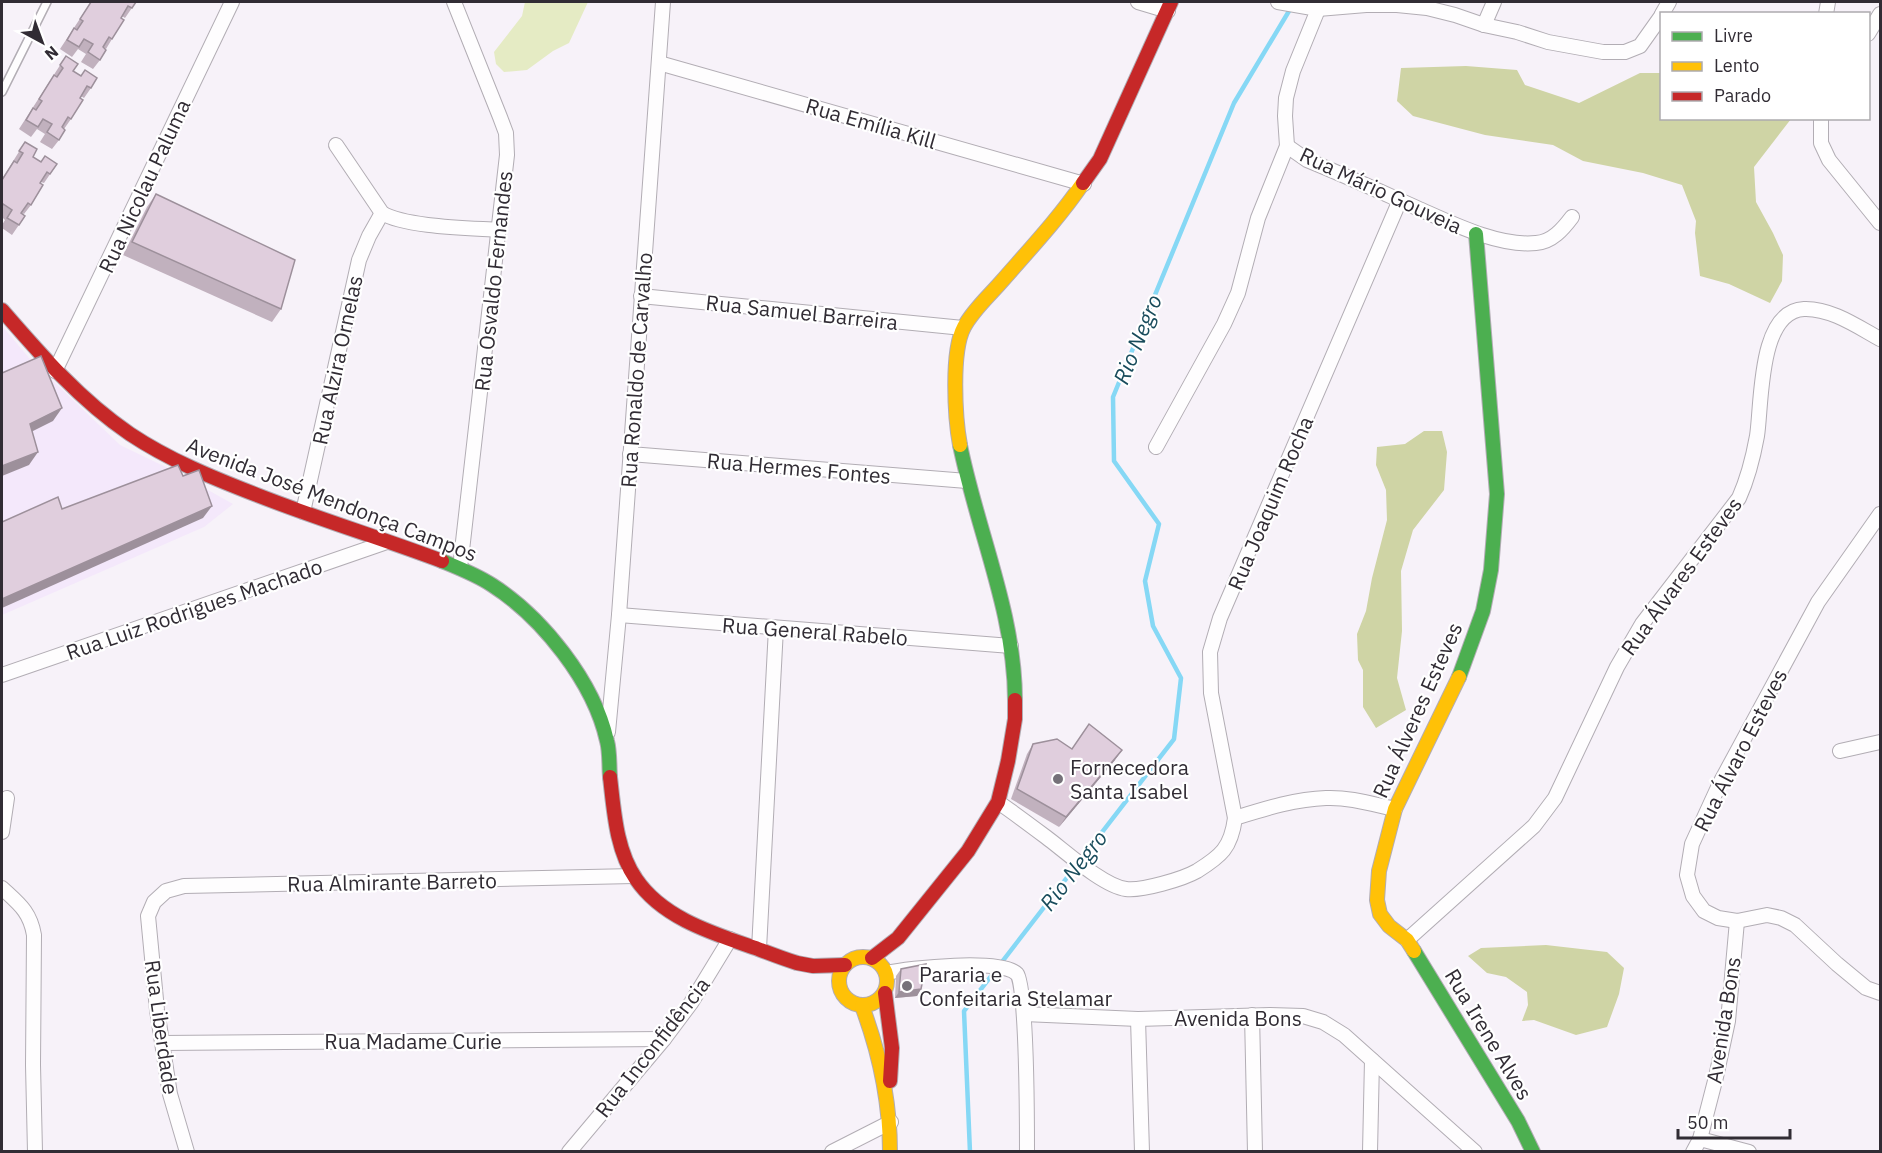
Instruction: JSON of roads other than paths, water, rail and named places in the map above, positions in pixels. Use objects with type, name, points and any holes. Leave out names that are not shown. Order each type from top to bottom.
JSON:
[{"type":"street","name":"Rua Nicolau Paluma","points":[[55,371],[232,2]]},
{"type":"street","name":"Rua Osvaldo Fernandes","points":[[454,2],[501,117],[506,134],[507,155],[460,568]]},
{"type":"street","name":"Rua Ronaldo de Carvalho","points":[[607,739],[619,615],[663,2]]},
{"type":"street","points":[[872,958],[898,938],[968,851],[998,802],[1015,719],[1011,646],[1004,612],[967,481],[958,435],[956,360],[963,328],[981,304],[1062,213],[1100,159],[1170,6],[1138,2]]},
{"type":"street","points":[[1278,2],[1298,6],[1397,5],[1427,8],[1559,44],[1603,52],[1625,52],[1640,46],[1660,17]]},
{"type":"street","points":[[1484,25],[1494,2]]},
{"type":"street","name":"Rua Mário Gouveia","points":[[1320,5],[1293,71],[1286,98],[1287,147],[1307,160],[1476,234],[1510,242],[1536,243],[1551,239],[1572,217]]},
{"type":"street","points":[[1870,32],[1881,14]]},
{"type":"street","name":"Rua Emília Kill","points":[[659,63],[1084,184]]},
{"type":"street","points":[[1821,120],[1821,143],[1829,160],[1881,224]]},
{"type":"street","points":[[336,145],[382,213],[389,218],[408,222],[499,230]]},
{"type":"street","points":[[1156,447],[1224,324],[1238,293],[1258,218],[1287,147]]},
{"type":"street","name":"Rua Joaquim Rocha","points":[[1235,818],[1210,693],[1210,652],[1225,607],[1400,200]]},
{"type":"street","name":"Rua Alzira Ornelas","points":[[303,512],[359,260],[382,213]]},
{"type":"street","name":"Rua Álveres Esteves","points":[[1407,940],[1389,926],[1380,914],[1377,900],[1379,871],[1395,809],[1462,669],[1483,610],[1491,570],[1497,494],[1476,234]]},
{"type":"street","name":"Rua Samuel Barreira","points":[[641,296],[963,328]]},
{"type":"street","name":"Rua Álvares Esteves","points":[[1407,940],[1534,826],[1555,798],[1617,667],[1642,624],[1739,498],[1748,476],[1757,435],[1767,350],[1776,325],[1787,314],[1803,309],[1830,314],[1881,339]]},
{"type":"street","name":"Avenida José Mendonça Campos","points":[[2,310],[55,371],[128,432],[169,458],[217,481],[460,568],[492,586],[516,604],[545,631],[575,670],[594,704],[607,739],[617,829],[626,860],[634,876],[663,907],[685,920],[730,939],[807,966],[842,992]]},
{"type":"street","name":"Rua Hermes Fontes","points":[[630,454],[967,481]]},
{"type":"street","name":"Rua Álvaro Esteves","points":[[1881,514],[1818,602],[1720,783],[1692,844],[1687,875],[1693,896],[1704,911],[1718,918],[1737,921],[1767,915],[1781,918],[1795,925],[1866,988],[1881,993]]},
{"type":"street","name":"Rua Luiz Rodrigues Machado","points":[[2,675],[387,542]]},
{"type":"street","name":"Rua General Rabelo","points":[[619,615],[1011,646]]},
{"type":"street","points":[[759,949],[776,628]]},
{"type":"street","points":[[1840,751],[1881,742]]},
{"type":"street","points":[[2,832],[7,798]]},
{"type":"street","points":[[998,802],[1091,871],[1112,884],[1126,889],[1141,889],[1191,874],[1219,857],[1228,845],[1235,818],[1296,801],[1327,798],[1354,800],[1395,809]]},
{"type":"street","name":"Rua Almirante Barreto","points":[[154,902],[166,891],[184,886],[634,876]]},
{"type":"street","points":[[2,888],[26,912],[32,921],[34,934],[35,1152]]},
{"type":"street","name":"Rua Liberdade","points":[[154,902],[148,916],[157,1010],[170,1094],[188,1152]]},
{"type":"street","name":"Avenida Bons","points":[[1693,1152],[1700,1139],[1728,1021],[1737,921]]},
{"type":"street","points":[[886,971],[872,958],[853,959],[845,965],[840,974],[839,983],[842,992],[850,1002],[862,1006],[871,1005],[879,1000],[887,987],[886,971],[898,938]]},
{"type":"street","name":"Rua Inconfidência","points":[[569,1152],[664,1039],[691,1003],[730,939]]},
{"type":"street","name":"Rua Irene Alves","points":[[1407,940],[1518,1121],[1533,1152]]},
{"type":"street","name":"Avenida José Mendonça Campos","points":[[807,966],[845,965]]},
{"type":"street","points":[[886,971],[939,966],[980,966],[1005,969],[1019,975],[1022,984],[1024,1014],[1028,1152]]},
{"type":"street","points":[[885,993],[892,1042],[892,1068],[887,1092]]},
{"type":"street","points":[[862,1006],[877,1047],[887,1092],[891,1122],[890,1152]]},
{"type":"street","name":"Avenida Bons","points":[[1024,1014],[1138,1019],[1252,1015],[1304,1016],[1323,1022],[1344,1035],[1475,1152]]},
{"type":"street","points":[[1252,1015],[1254,1152]]},
{"type":"street","points":[[1138,1019],[1142,1152]]},
{"type":"street","name":"Rua Madame Curie","points":[[162,1043],[664,1039]]},
{"type":"street","points":[[1370,1152],[1372,1060]]},
{"type":"street","points":[[832,1152],[891,1122]]},
{"type":"street","points":[[1700,1139],[1749,1152]]},
{"type":"lane","points":[[2,92],[47,2]]},
{"type":"waterway","name":"Rio Negro","points":[[970,1152],[964,1011],[1174,739],[1181,678],[1153,626],[1145,581],[1159,524],[1114,461],[1113,397],[1234,103],[1292,6]]},
{"type":"place","name":"Fornecedora Santa Isabel","points":[[1058,779]]},
{"type":"place","name":"Pararia e Confeitaria Stelamar","points":[[907,986]]}]
